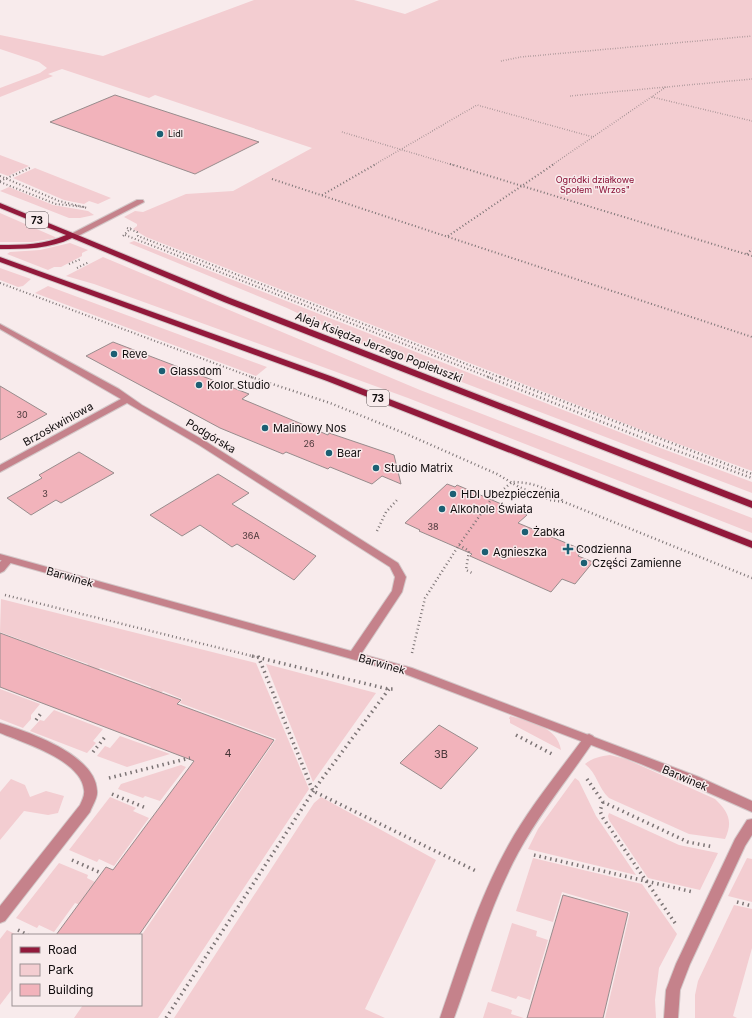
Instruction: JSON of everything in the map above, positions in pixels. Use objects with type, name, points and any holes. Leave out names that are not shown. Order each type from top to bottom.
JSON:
[{"type":"main road","name":"Aleja Księdza Jerzego Popiełuszki","points":[[0,205],[227,300],[752,504]]},
{"type":"main road","points":[[0,247],[44,245],[61,241],[73,235]]},
{"type":"main road","name":"73","points":[[0,259],[330,379],[752,545]]},
{"type":"street","points":[[73,235],[140,202]]},
{"type":"street","name":"Podgórska","points":[[0,326],[116,391],[202,443],[394,565],[401,577],[401,582],[397,592],[354,656]]},
{"type":"street","name":"Brzoskwiniowa","points":[[0,469],[127,399]]},
{"type":"street","points":[[0,569],[4,558]]},
{"type":"street","name":"Barwinek","points":[[4,558],[408,671],[589,739],[695,781],[752,807]]},
{"type":"street","points":[[0,728],[56,751],[72,760],[84,773],[91,791],[85,808],[0,917]]},
{"type":"street","points":[[447,1018],[497,881],[512,850],[531,820],[589,739]]},
{"type":"street","points":[[671,1018],[673,990],[691,946],[737,851],[752,824]]},
{"type":"path","points":[[502,61],[520,57],[752,36]]},
{"type":"path","points":[[570,96],[752,79]]},
{"type":"path","points":[[448,236],[666,87]]},
{"type":"path","points":[[651,97],[752,121]]},
{"type":"path","points":[[322,195],[477,105],[593,137]]},
{"type":"path","points":[[342,132],[522,185],[752,256]]},
{"type":"path","points":[[0,181],[32,167]]},
{"type":"path","points":[[0,176],[59,201],[87,207],[92,210]]},
{"type":"path","points":[[272,178],[752,337]]},
{"type":"path","points":[[0,181],[56,204],[83,208],[87,207]]},
{"type":"path","points":[[121,225],[136,232],[138,236],[602,418],[752,474]]},
{"type":"path","points":[[125,235],[650,441],[752,478]]},
{"type":"path","points":[[747,254],[752,249]]},
{"type":"path","points":[[67,265],[86,256]]},
{"type":"path","points":[[76,269],[94,259]]},
{"type":"path","points":[[0,283],[31,293],[253,378],[330,403],[404,433],[550,500],[564,502],[752,578]]},
{"type":"path","points":[[166,1018],[314,791],[388,689],[408,671],[425,598],[458,545],[490,501],[512,482],[530,484],[559,496],[564,502]]},
{"type":"path","points":[[375,536],[380,521],[397,500]]},
{"type":"path","points":[[458,545],[470,551],[466,570],[474,574]]},
{"type":"path","points":[[5,595],[388,689],[402,689]]},
{"type":"path","points":[[257,656],[314,791],[497,881]]},
{"type":"path","points":[[515,734],[571,764],[587,778],[603,802],[688,842],[737,851]]},
{"type":"path","points":[[88,784],[190,758]]},
{"type":"path","points":[[88,784],[146,808]]},
{"type":"path","points":[[603,802],[600,811],[603,818],[691,946]]},
{"type":"path","points":[[51,851],[99,872]]},
{"type":"path","points":[[526,853],[715,897]]},
{"type":"green space","name":"Ogródki działkowe Społem \"Wrzos\"","points":[[254,0],[354,0],[405,14],[439,0],[752,0],[752,471],[662,438],[146,237],[133,229],[137,226],[137,224],[124,217],[135,211],[143,212],[186,194],[233,191],[312,148],[155,95],[149,98],[62,69],[48,74],[53,76],[0,97],[0,88],[40,73],[47,68],[39,62],[0,49],[0,35],[103,56]]},
{"type":"green space","points":[[0,155],[29,166],[8,176],[0,173]]},
{"type":"green space","points":[[35,168],[111,198],[98,204],[89,201],[84,204],[64,200],[13,178]]},
{"type":"green space","points":[[9,187],[53,205],[88,211],[94,215],[80,218],[69,218],[0,191]]},
{"type":"green space","points":[[0,213],[56,238],[32,242],[0,242]]},
{"type":"green space","points":[[134,241],[655,446],[752,482],[752,493],[357,342],[287,308],[129,243]]},
{"type":"green space","points":[[70,243],[88,250],[82,253],[82,256],[61,267],[54,267],[48,270],[7,254],[10,252],[40,250]]},
{"type":"green space","points":[[103,257],[420,390],[752,518],[752,533],[408,398],[94,284],[66,276]]},
{"type":"green space","points":[[0,268],[31,279],[23,286],[18,287],[0,280]]},
{"type":"green space","points":[[48,286],[267,367],[256,376],[35,293]]},
{"type":"green space","points":[[1,599],[256,663],[309,789],[158,1018],[74,1018],[82,1006],[142,1006],[142,935],[276,739],[180,703],[182,699],[163,691],[159,695],[148,691],[151,687],[100,668],[95,672],[85,668],[88,664],[38,646],[35,649],[24,645],[27,642],[0,632]]},
{"type":"green space","points":[[266,664],[376,693],[313,782]]},
{"type":"green space","points":[[0,689],[40,704],[31,715],[31,719],[23,728],[0,719]]},
{"type":"green space","points":[[54,710],[103,729],[93,741],[96,743],[87,753],[30,731],[40,720],[44,721]]},
{"type":"green space","points":[[510,716],[526,720],[549,730],[559,742],[561,750],[510,723]]},
{"type":"green space","points":[[120,736],[170,754],[127,767],[97,756],[105,746],[110,748]]},
{"type":"green space","points":[[610,755],[626,759],[715,799],[724,808],[729,822],[725,839],[689,834],[609,798],[585,764],[591,760]]},
{"type":"green space","points":[[181,765],[186,767],[160,801],[145,796],[143,798],[118,789],[121,784]]},
{"type":"green space","points":[[575,778],[579,781],[596,816],[636,875],[528,849],[538,829]]},
{"type":"green space","points":[[11,779],[25,785],[30,797],[46,791],[64,796],[58,813],[48,815],[24,811],[0,840],[0,792]]},
{"type":"green space","points":[[110,797],[136,808],[133,811],[149,818],[114,866],[99,859],[97,862],[69,850]]},
{"type":"green space","points":[[321,797],[436,860],[365,1009],[385,1018],[174,1018],[314,803]]},
{"type":"green space","points":[[609,813],[679,845],[718,853],[700,890],[648,878],[609,820]]},
{"type":"green space","points":[[533,858],[642,884],[677,934],[659,968],[655,1000],[656,1018],[605,1018],[630,912],[562,892],[553,922],[516,911]]},
{"type":"green space","points":[[747,858],[752,859],[752,902],[728,896]]},
{"type":"green space","points":[[59,863],[88,875],[87,878],[99,884],[83,906],[75,903],[54,932],[39,925],[37,928],[16,918]]},
{"type":"green space","points":[[734,905],[752,909],[752,948],[733,1016],[737,1018],[695,1018],[695,995],[698,981]]},
{"type":"green space","points":[[512,923],[537,931],[536,936],[548,940],[530,1000],[518,996],[516,999],[491,991]]},
{"type":"green space","points":[[7,930],[15,934],[12,934],[12,989],[0,1005],[0,939]]},
{"type":"green space","points":[[488,1002],[512,1010],[511,1014],[524,1018],[483,1018]]},
{"type":"building","name":"Lidl","points":[[115,95],[259,142],[195,174],[50,122]]},
{"type":"building","points":[[113,342],[249,394],[242,399],[328,435],[329,433],[394,455],[401,484],[382,476],[372,484],[330,467],[328,469],[286,452],[283,454],[220,428],[86,356]]},
{"type":"building","points":[[0,386],[47,414],[0,440]]},
{"type":"building","points":[[79,452],[114,473],[61,503],[56,500],[31,515],[7,498],[42,478],[39,475]]},
{"type":"building","points":[[218,474],[249,493],[232,504],[316,556],[294,580],[237,544],[232,547],[200,525],[182,536],[150,515]]},
{"type":"building","points":[[447,484],[455,487],[457,485],[527,515],[518,523],[583,550],[578,556],[593,562],[575,584],[562,579],[551,592],[470,556],[472,554],[419,531],[420,530],[405,523]]},
{"type":"building","points":[[0,633],[181,700],[177,704],[274,740],[140,934],[57,934],[106,867],[113,870],[194,761],[0,687]]},
{"type":"building","points":[[439,725],[478,748],[441,789],[400,763]]},
{"type":"building","points":[[563,895],[628,913],[603,1018],[527,1018]]},
{"type":"place","name":"Lidl","points":[[160,134]]},
{"type":"place","name":"Reve","points":[[114,354]]},
{"type":"place","name":"Glassdom","points":[[162,371]]},
{"type":"place","name":"Kolor Studio","points":[[199,385]]},
{"type":"place","name":"Malinowy Nos","points":[[265,428]]},
{"type":"place","name":"Bear","points":[[329,453]]},
{"type":"place","name":"Studio Matrix","points":[[376,468]]},
{"type":"place","name":"HDI Ubezpieczenia","points":[[453,494]]},
{"type":"place","name":"Alkohole Świata","points":[[442,509]]},
{"type":"place","name":"Żabka","points":[[525,532]]},
{"type":"place","name":"Codzienna","points":[[568,549]]},
{"type":"place","name":"Agnieszka","points":[[485,552]]},
{"type":"place","name":"Części Zamienne","points":[[584,563]]}]
